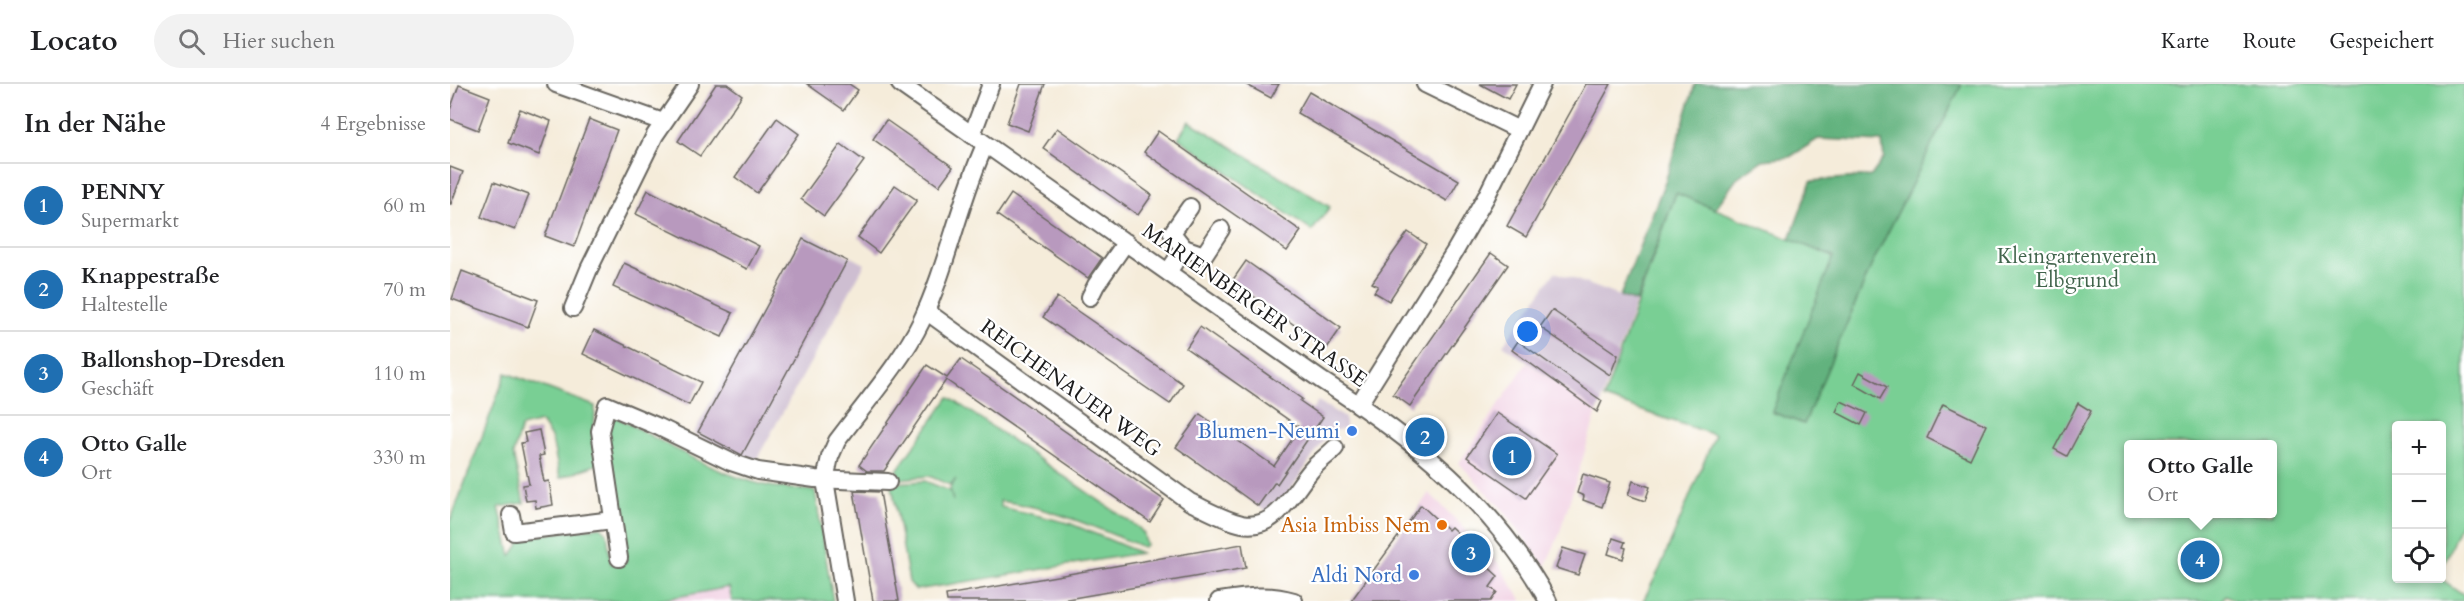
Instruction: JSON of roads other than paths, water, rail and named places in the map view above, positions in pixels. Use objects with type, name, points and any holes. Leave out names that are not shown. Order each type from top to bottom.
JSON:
[{"type":"street","points":[[556,84],[663,122]]},
{"type":"street","points":[[573,308],[616,212],[663,122],[690,84]]},
{"type":"street","name":"MARIENBERGER STRASSE","points":[[900,84],[1418,447],[1467,492],[1519,552],[1548,601]]},
{"type":"street","points":[[845,601],[825,480],[830,457],[837,441],[909,343],[926,311],[971,176],[991,84]]},
{"type":"street","points":[[1425,84],[1519,130]]},
{"type":"street","points":[[1359,404],[1455,251],[1486,197],[1542,84]]},
{"type":"street","points":[[1190,207],[1172,233],[1184,248],[1204,255],[1221,229]]},
{"type":"street","points":[[1090,297],[1095,285],[1126,242]]},
{"type":"street","points":[[1168,272],[1184,248]]},
{"type":"street","name":"REICHENAUER WEG","points":[[926,311],[1192,507],[1226,519],[1250,525],[1271,518],[1279,512],[1314,468],[1335,448]]},
{"type":"street","points":[[619,558],[600,431],[607,405],[750,469],[788,477],[888,482]]},
{"type":"street","points":[[511,515],[514,532],[613,520]]},
{"type":"street","points":[[1219,601],[1259,595],[1294,601]]},
{"type":"place","name":"Blumen-Neumi","points":[[1352,431]]},
{"type":"place","name":"Knappestraße","points":[[1425,437]]},
{"type":"place","name":"PENNY","points":[[1512,456]]},
{"type":"place","name":"Asia Imbiss Nem","points":[[1442,525]]},
{"type":"place","name":"Ballonshop-Dresden","points":[[1471,553]]},
{"type":"place","name":"Otto Galle","points":[[2200,560]]},
{"type":"place","name":"Aldi Nord","points":[[1414,575]]},
{"type":"park label","name":"Kleingartenverein Elbgrund","points":[[2077,268]]}]
